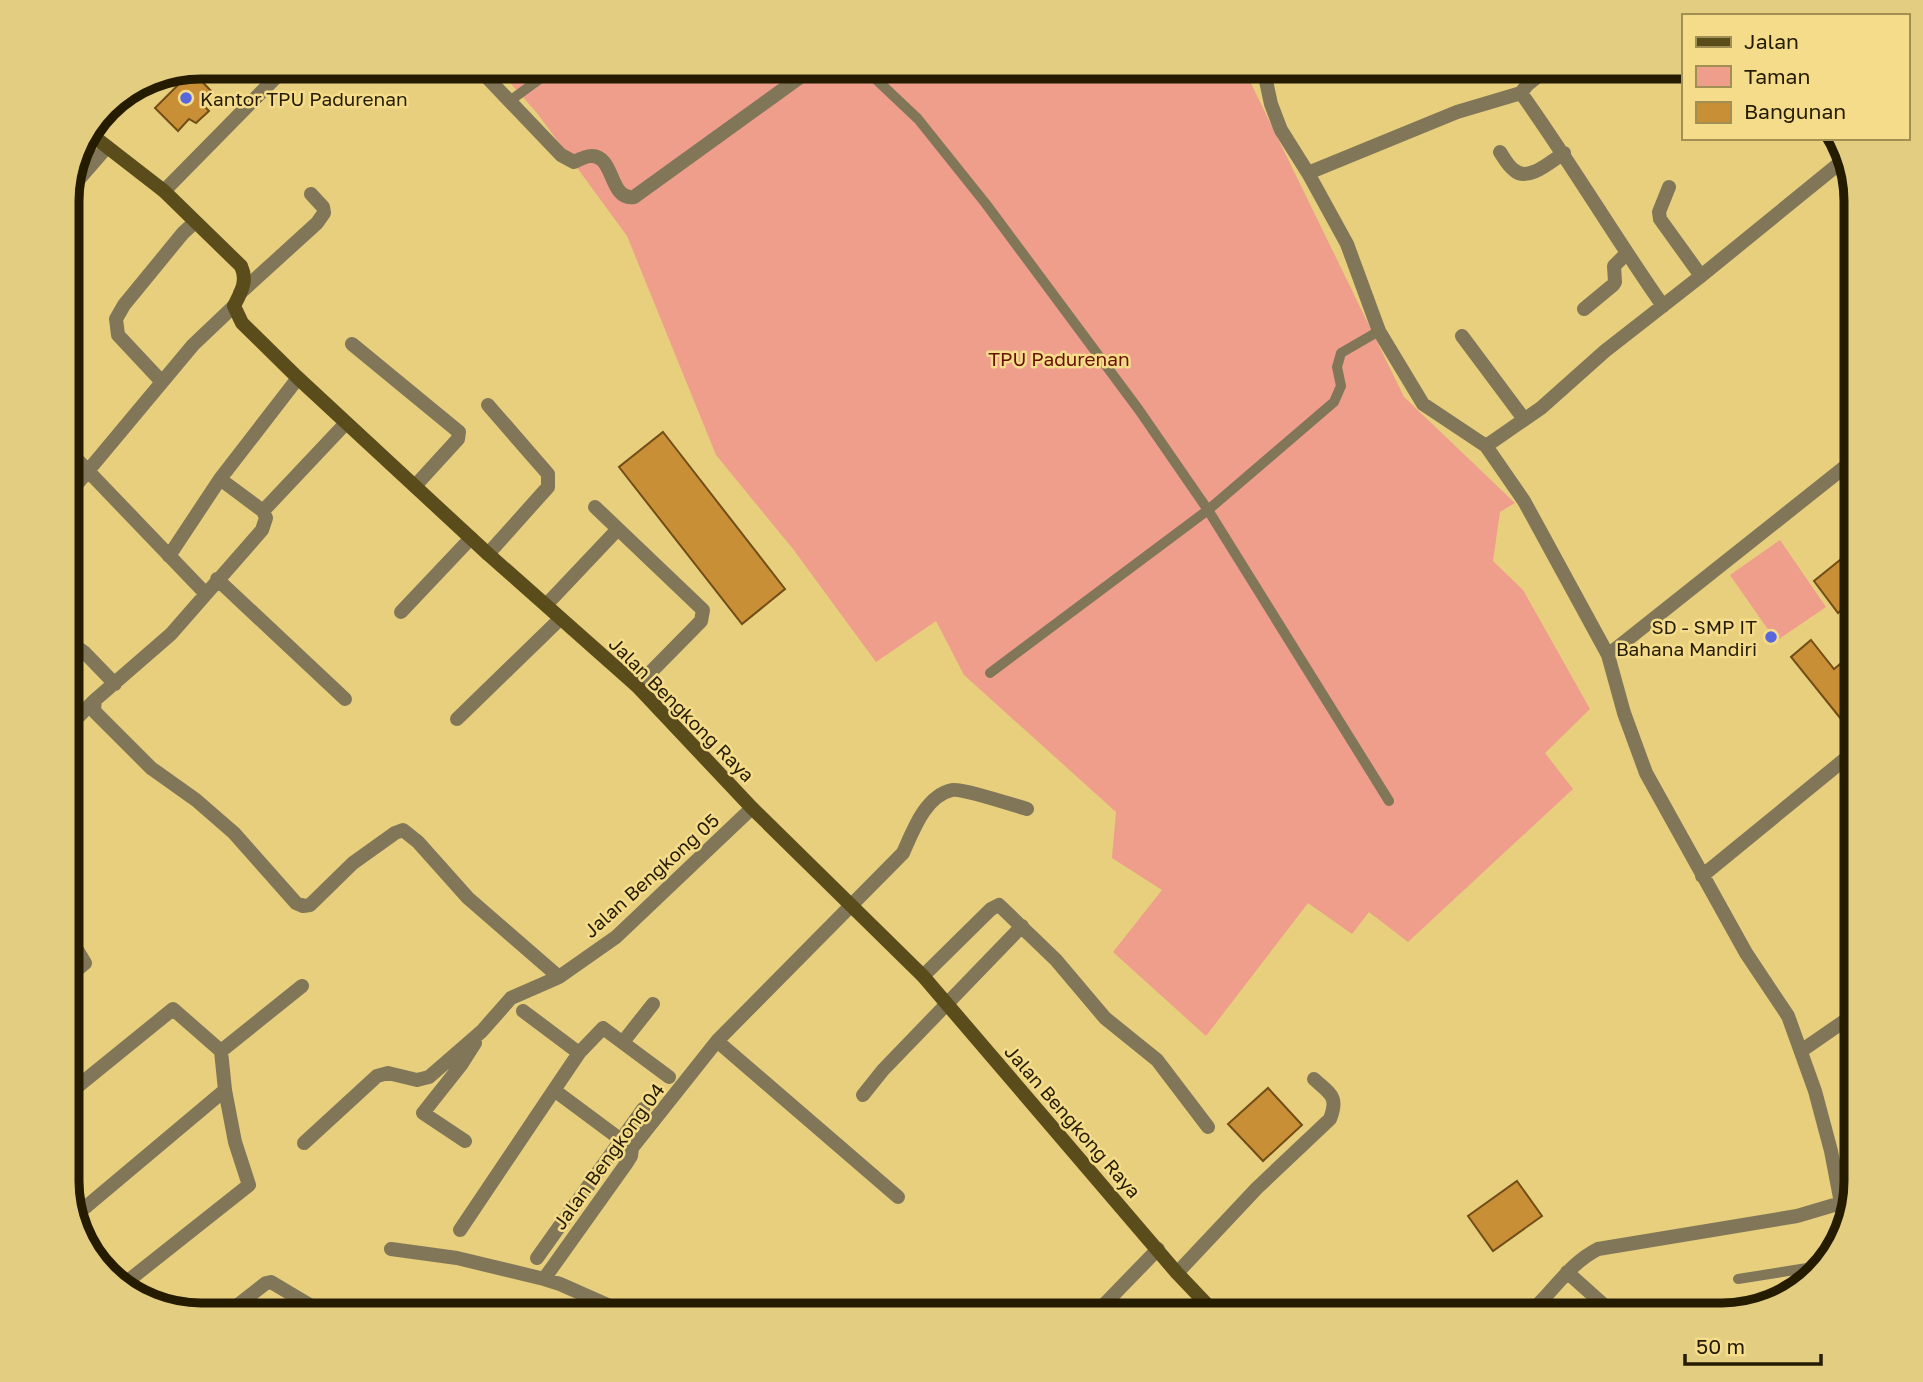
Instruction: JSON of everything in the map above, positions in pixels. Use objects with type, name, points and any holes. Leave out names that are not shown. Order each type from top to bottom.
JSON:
[{"type":"street","points":[[164,191],[273,79]]},
{"type":"street","points":[[490,79],[566,159],[574,162],[591,156],[604,163],[621,195],[628,198],[634,197],[796,79]]},
{"type":"street","points":[[1265,79],[1270,104],[1281,130],[1348,244],[1379,331],[1423,404],[1486,446],[1524,501],[1608,655],[1624,713],[1646,773],[1746,953],[1788,1016],[1825,1127],[1842,1204]]},
{"type":"street","points":[[1308,173],[1457,112],[1521,93],[1534,79]]},
{"type":"street","points":[[1521,93],[1564,153],[1626,254],[1663,306]]},
{"type":"street","name":"Jalan Bengkong Raya","points":[[96,138],[164,191],[241,266],[245,274],[237,300],[242,323],[488,554],[637,686],[752,808],[923,976],[1206,1303]]},
{"type":"street","points":[[82,176],[107,147]]},
{"type":"street","points":[[1500,152],[1514,171],[1521,175],[1531,174],[1564,153]]},
{"type":"street","points":[[1486,446],[1541,408],[1605,351],[1838,164]]},
{"type":"street","points":[[1669,187],[1659,212],[1660,219],[1702,276]]},
{"type":"street","points":[[79,481],[193,345],[317,223],[324,214],[323,207],[311,194]]},
{"type":"street","points":[[162,382],[118,335],[116,319],[124,305],[195,222]]},
{"type":"street","points":[[1584,309],[1613,285],[1614,266],[1626,254]]},
{"type":"street","points":[[1462,336],[1524,419]]},
{"type":"street","points":[[352,345],[459,432],[458,439],[415,486]]},
{"type":"street","points":[[169,556],[220,479],[298,378]]},
{"type":"street","points":[[488,405],[548,474],[550,481],[548,487],[488,554]]},
{"type":"street","points":[[263,511],[346,422]]},
{"type":"street","points":[[79,462],[205,593]]},
{"type":"street","points":[[1608,655],[1844,468]]},
{"type":"street","points":[[79,716],[171,634],[262,530],[266,519],[263,511],[220,479]]},
{"type":"street","points":[[595,507],[703,610],[701,621],[637,686]]},
{"type":"street","points":[[547,604],[617,530]]},
{"type":"street","points":[[401,612],[471,538]]},
{"type":"street","points":[[217,579],[345,699]]},
{"type":"street","points":[[457,719],[560,619]]},
{"type":"street","points":[[79,649],[115,684]]},
{"type":"street","points":[[95,700],[96,713],[151,768],[197,800],[234,832],[247,851],[296,903],[310,905],[353,863],[403,830],[418,842],[468,898],[559,977]]},
{"type":"street","points":[[1702,876],[1844,761]]},
{"type":"street","name":"Jalan Bengkong 04","points":[[544,1279],[631,1156],[627,1144],[718,1041],[903,853],[934,798],[954,790],[1027,809]]},
{"type":"street","name":"Jalan Bengkong 05","points":[[303,1143],[377,1076],[388,1073],[416,1080],[429,1077],[482,1031],[511,998],[559,977],[616,937],[752,808]]},
{"type":"street","points":[[923,976],[991,909],[999,905],[1056,960],[1105,1018],[1157,1059],[1208,1127]]},
{"type":"street","points":[[863,1095],[883,1070],[1022,926]]},
{"type":"street","points":[[79,953],[85,963],[79,968]]},
{"type":"street","points":[[221,1051],[302,986]]},
{"type":"street","points":[[623,1042],[653,1004]]},
{"type":"street","points":[[79,1084],[173,1009],[221,1051],[235,1142],[249,1185],[130,1280]]},
{"type":"street","points":[[523,1011],[579,1053]]},
{"type":"street","points":[[1801,1051],[1844,1022]]},
{"type":"street","points":[[460,1230],[579,1053],[603,1028],[669,1077]]},
{"type":"street","points":[[465,1141],[423,1113],[461,1065],[482,1031]]},
{"type":"street","points":[[718,1041],[898,1197]]},
{"type":"street","points":[[1177,1273],[1257,1188],[1330,1119],[1335,1106],[1332,1095],[1314,1079]]},
{"type":"street","points":[[83,1210],[225,1090]]},
{"type":"street","points":[[554,1090],[627,1144]]},
{"type":"street","points":[[537,1258],[627,1144],[642,1109]]},
{"type":"street","points":[[1541,1303],[1583,1256],[1598,1249],[1841,1208]]},
{"type":"street","points":[[391,1249],[457,1258],[544,1279],[603,1303]]},
{"type":"street","points":[[1106,1303],[1158,1249]]},
{"type":"street","points":[[1567,1272],[1602,1303]]},
{"type":"street","points":[[241,1303],[271,1282],[306,1303]]},
{"type":"lane","points":[[511,100],[539,79]]},
{"type":"lane","points":[[876,79],[918,119],[986,204],[1139,410],[1208,510],[1389,800]]},
{"type":"lane","points":[[990,673],[1208,510],[1334,402],[1341,386],[1336,367],[1341,354],[1379,331]]},
{"type":"lane","points":[[1738,1279],[1807,1268]]},
{"type":"green space","name":"TPU Padurenan","points":[[507,79],[1249,79],[1404,397],[1515,503],[1500,512],[1493,561],[1523,590],[1590,709],[1545,753],[1573,789],[1408,942],[1369,912],[1352,934],[1308,903],[1206,1036],[1113,952],[1162,890],[1112,858],[1116,812],[964,675],[936,621],[876,662],[793,549],[716,455],[627,236],[537,113]]},
{"type":"green space","points":[[1780,540],[1826,607],[1776,641],[1730,575]]},
{"type":"building","name":"Kantor TPU Padurenan","points":[[200,79],[213,93],[202,104],[209,111],[196,123],[189,119],[178,131],[155,108],[182,81]]},
{"type":"building","points":[[663,432],[785,589],[742,624],[619,467]]},
{"type":"building","points":[[1844,557],[1844,608],[1838,613],[1814,581]]},
{"type":"building","points":[[1811,640],[1834,669],[1844,661],[1844,723],[1791,657]]},
{"type":"building","points":[[1268,1088],[1302,1125],[1263,1161],[1228,1124]]},
{"type":"building","points":[[1517,1181],[1542,1216],[1493,1251],[1468,1216]]},
{"type":"place","name":"Kantor TPU Padurenan","points":[[186,98]]},
{"type":"place","name":"SD - SMP IT Bahana Mandiri","points":[[1771,637]]}]
